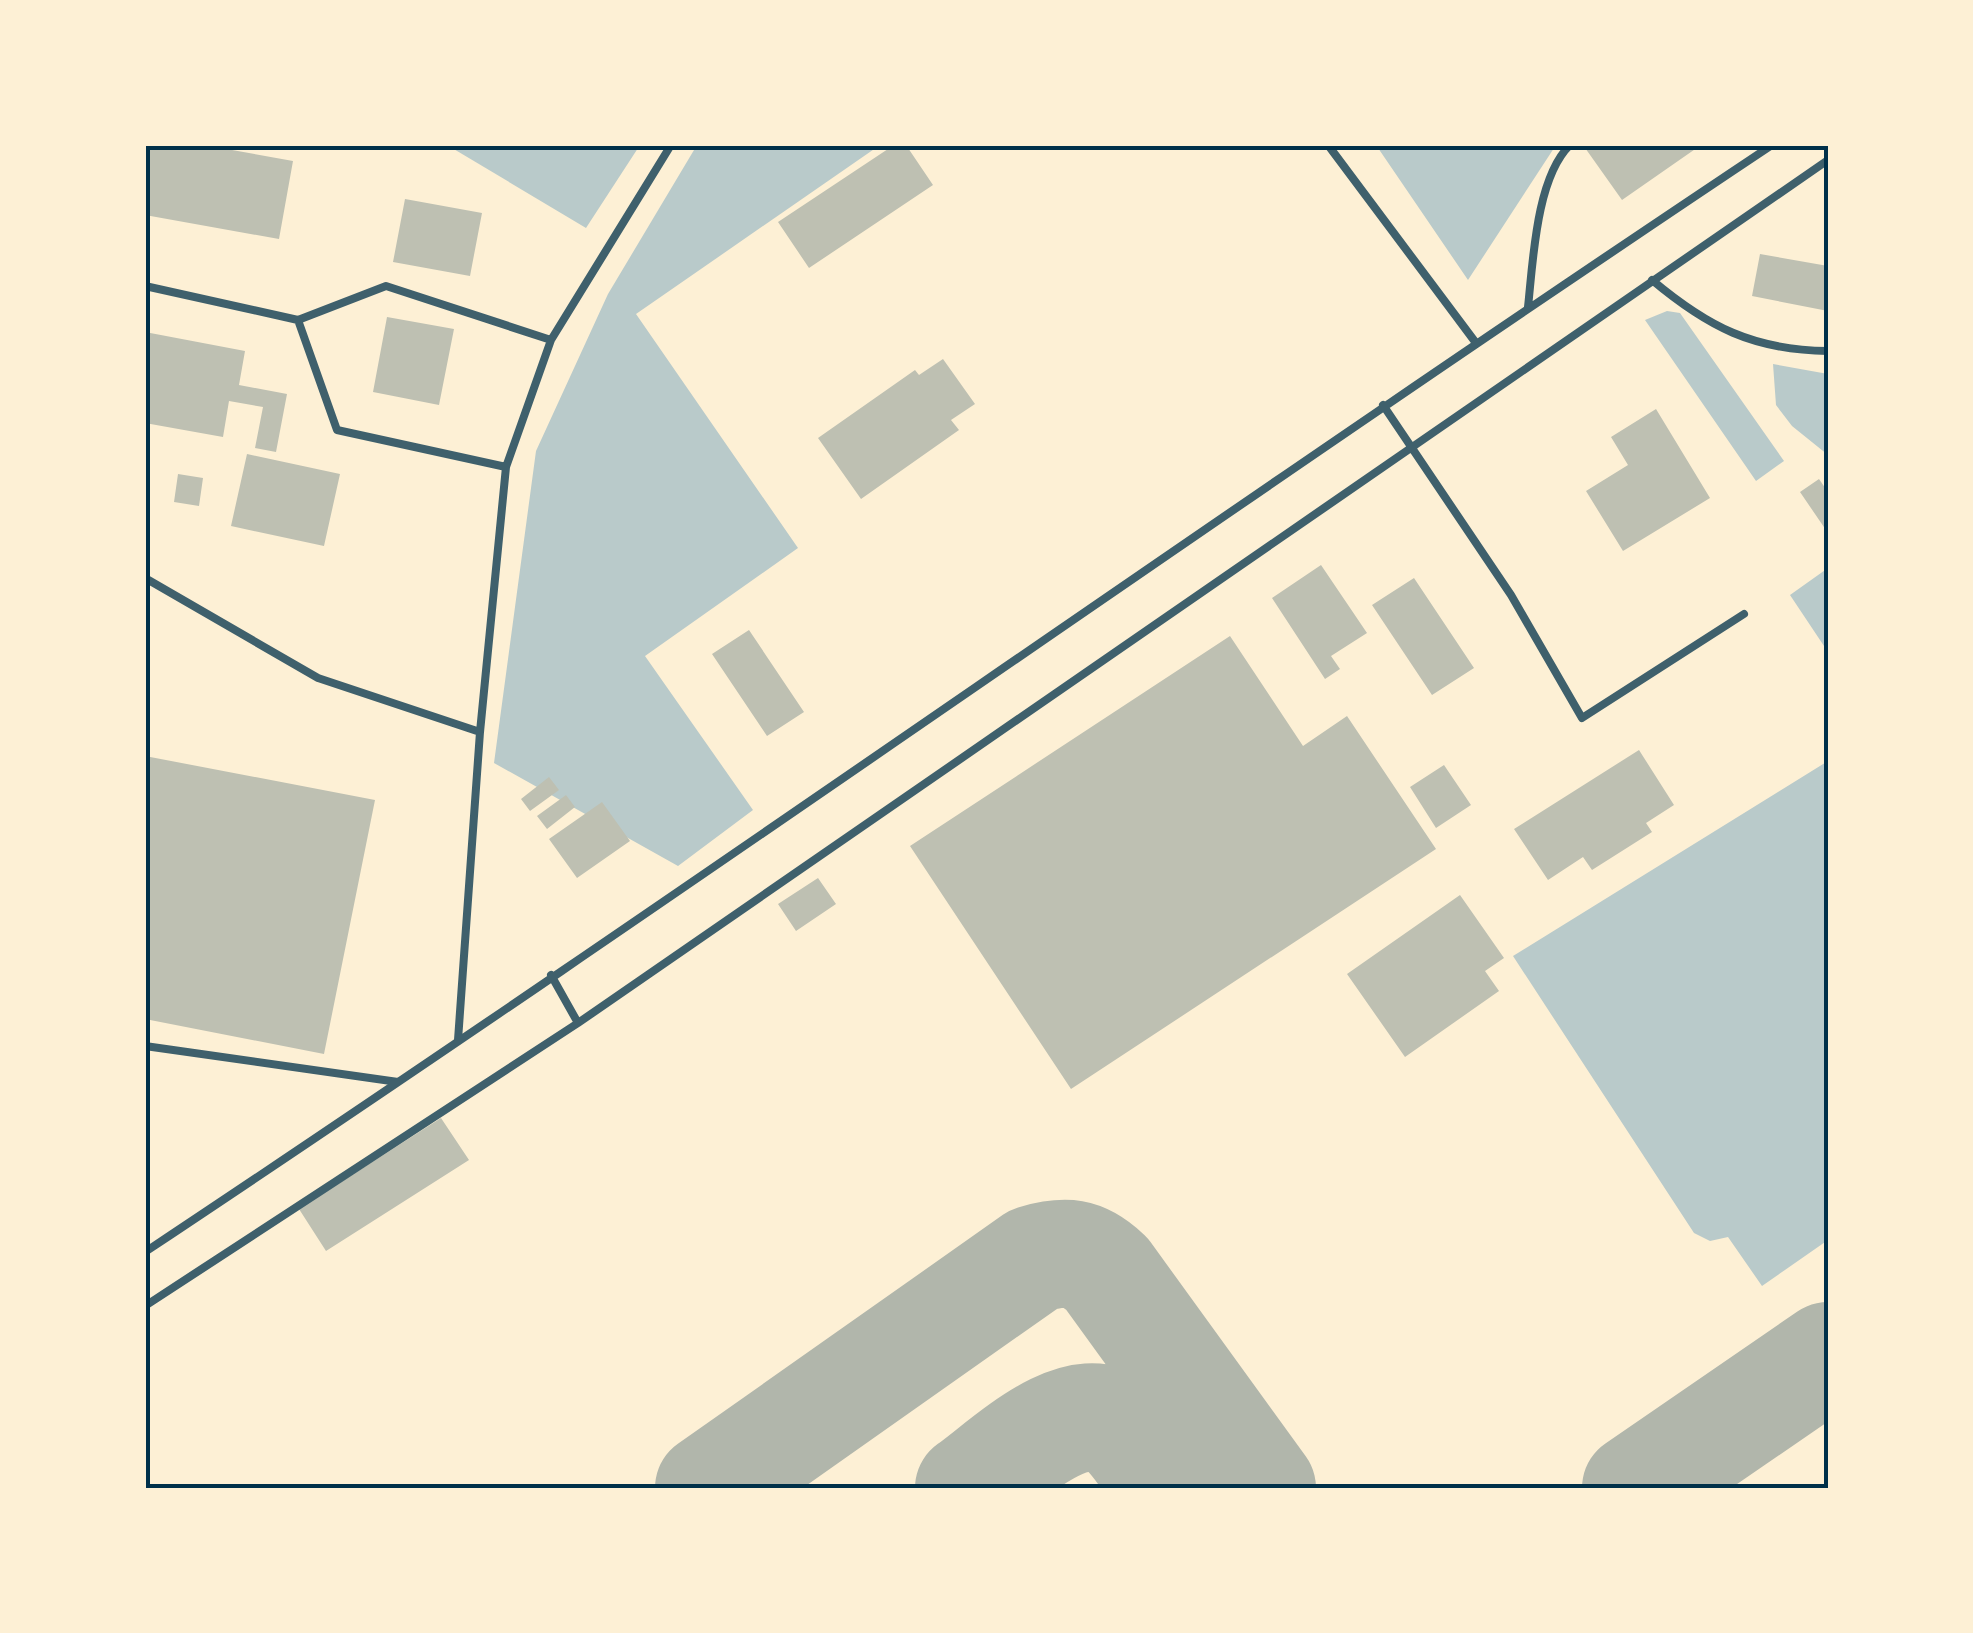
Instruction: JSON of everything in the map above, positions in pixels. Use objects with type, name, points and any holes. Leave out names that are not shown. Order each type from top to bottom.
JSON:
[{"type":"lane","points":[[458,1040],[480,732],[506,467],[551,340],[671,145]]},
{"type":"lane","points":[[1328,145],[1476,343]]},
{"type":"lane","points":[[1528,308],[1537,227],[1560,155],[1570,145]]},
{"type":"lane","points":[[145,1252],[400,1082],[551,975],[796,815],[1383,405],[1772,145]]},
{"type":"lane","points":[[145,1306],[578,1023],[1828,160]]},
{"type":"lane","points":[[1652,280],[1697,318],[1736,336],[1828,351]]},
{"type":"lane","points":[[145,286],[298,320],[386,286],[551,340]]},
{"type":"lane","points":[[298,320],[337,430],[506,467]]},
{"type":"lane","points":[[1383,405],[1511,595],[1582,718],[1744,614]]},
{"type":"lane","points":[[145,578],[318,678],[480,732]]},
{"type":"lane","points":[[551,975],[578,1023]]},
{"type":"lane","points":[[145,1046],[400,1082]]},
{"type":"shaded area","points":[[447,145],[640,145],[586,228]]},
{"type":"shaded area","points":[[697,145],[880,145],[636,314],[798,548],[645,656],[753,810],[678,866],[494,763],[536,451],[608,294]]},
{"type":"shaded area","points":[[1376,145],[1556,145],[1468,280]]},
{"type":"shaded area","points":[[1667,311],[1680,313],[1784,461],[1756,481],[1645,320]]},
{"type":"shaded area","points":[[1773,364],[1828,374],[1828,455],[1792,426],[1776,405]]},
{"type":"shaded area","points":[[1828,568],[1828,652],[1790,595]]},
{"type":"shaded area","points":[[1828,761],[1828,1240],[1762,1286],[1728,1237],[1710,1241],[1694,1233],[1513,956]]},
{"type":"building","points":[[145,145],[204,145],[293,161],[279,239],[145,215]]},
{"type":"building","points":[[894,145],[906,145],[933,185],[809,268],[778,222]]},
{"type":"building","points":[[1583,145],[1701,145],[1622,200]]},
{"type":"building","points":[[405,199],[482,213],[470,276],[393,262]]},
{"type":"building","points":[[1760,254],[1828,266],[1828,311],[1752,296]]},
{"type":"building","points":[[387,317],[454,329],[439,405],[373,392]]},
{"type":"building","points":[[145,332],[245,351],[239,385],[287,394],[276,452],[255,448],[263,407],[229,401],[223,437],[145,423]]},
{"type":"building","points":[[943,359],[975,404],[951,420],[959,430],[861,499],[818,438],[915,370],[919,375]]},
{"type":"building","points":[[1656,409],[1710,498],[1623,551],[1586,491],[1628,465],[1611,437]]},
{"type":"building","points":[[247,454],[340,474],[324,546],[231,526]]},
{"type":"building","points":[[178,474],[203,478],[199,506],[174,502]]},
{"type":"building","points":[[1819,479],[1828,492],[1828,533],[1800,492]]},
{"type":"building","points":[[1321,565],[1367,633],[1331,656],[1340,669],[1325,679],[1272,598]]},
{"type":"building","points":[[1414,578],[1474,668],[1432,695],[1372,605]]},
{"type":"building","points":[[749,630],[804,712],[767,736],[712,654]]},
{"type":"building","points":[[1230,636],[1303,746],[1347,716],[1436,849],[1071,1089],[910,846]]},
{"type":"building","points":[[1639,750],[1674,805],[1646,823],[1652,832],[1592,870],[1583,857],[1548,880],[1514,829]]},
{"type":"building","points":[[145,756],[375,800],[324,1054],[145,1019]]},
{"type":"building","points":[[1444,765],[1471,805],[1436,828],[1410,787]]},
{"type":"building","points":[[549,777],[559,790],[530,811],[521,799]]},
{"type":"building","points":[[566,795],[575,807],[547,829],[537,816]]},
{"type":"building","points":[[602,802],[630,841],[577,878],[549,839]]},
{"type":"building","points":[[818,878],[836,904],[796,931],[778,904]]},
{"type":"building","points":[[1460,895],[1504,958],[1485,971],[1499,991],[1405,1057],[1347,974]]},
{"type":"building","points":[[441,1118],[469,1160],[326,1251],[299,1209]]},
{"type":"taxiway","points":[[709,1488],[1034,1259],[1055,1254],[1082,1257],[1107,1274],[1262,1488]]},
{"type":"taxiway","points":[[1636,1488],[1828,1356]]},
{"type":"taxiway","points":[[969,1488],[1040,1435],[1082,1418],[1101,1418],[1118,1426],[1132,1439],[1166,1488]]}]
